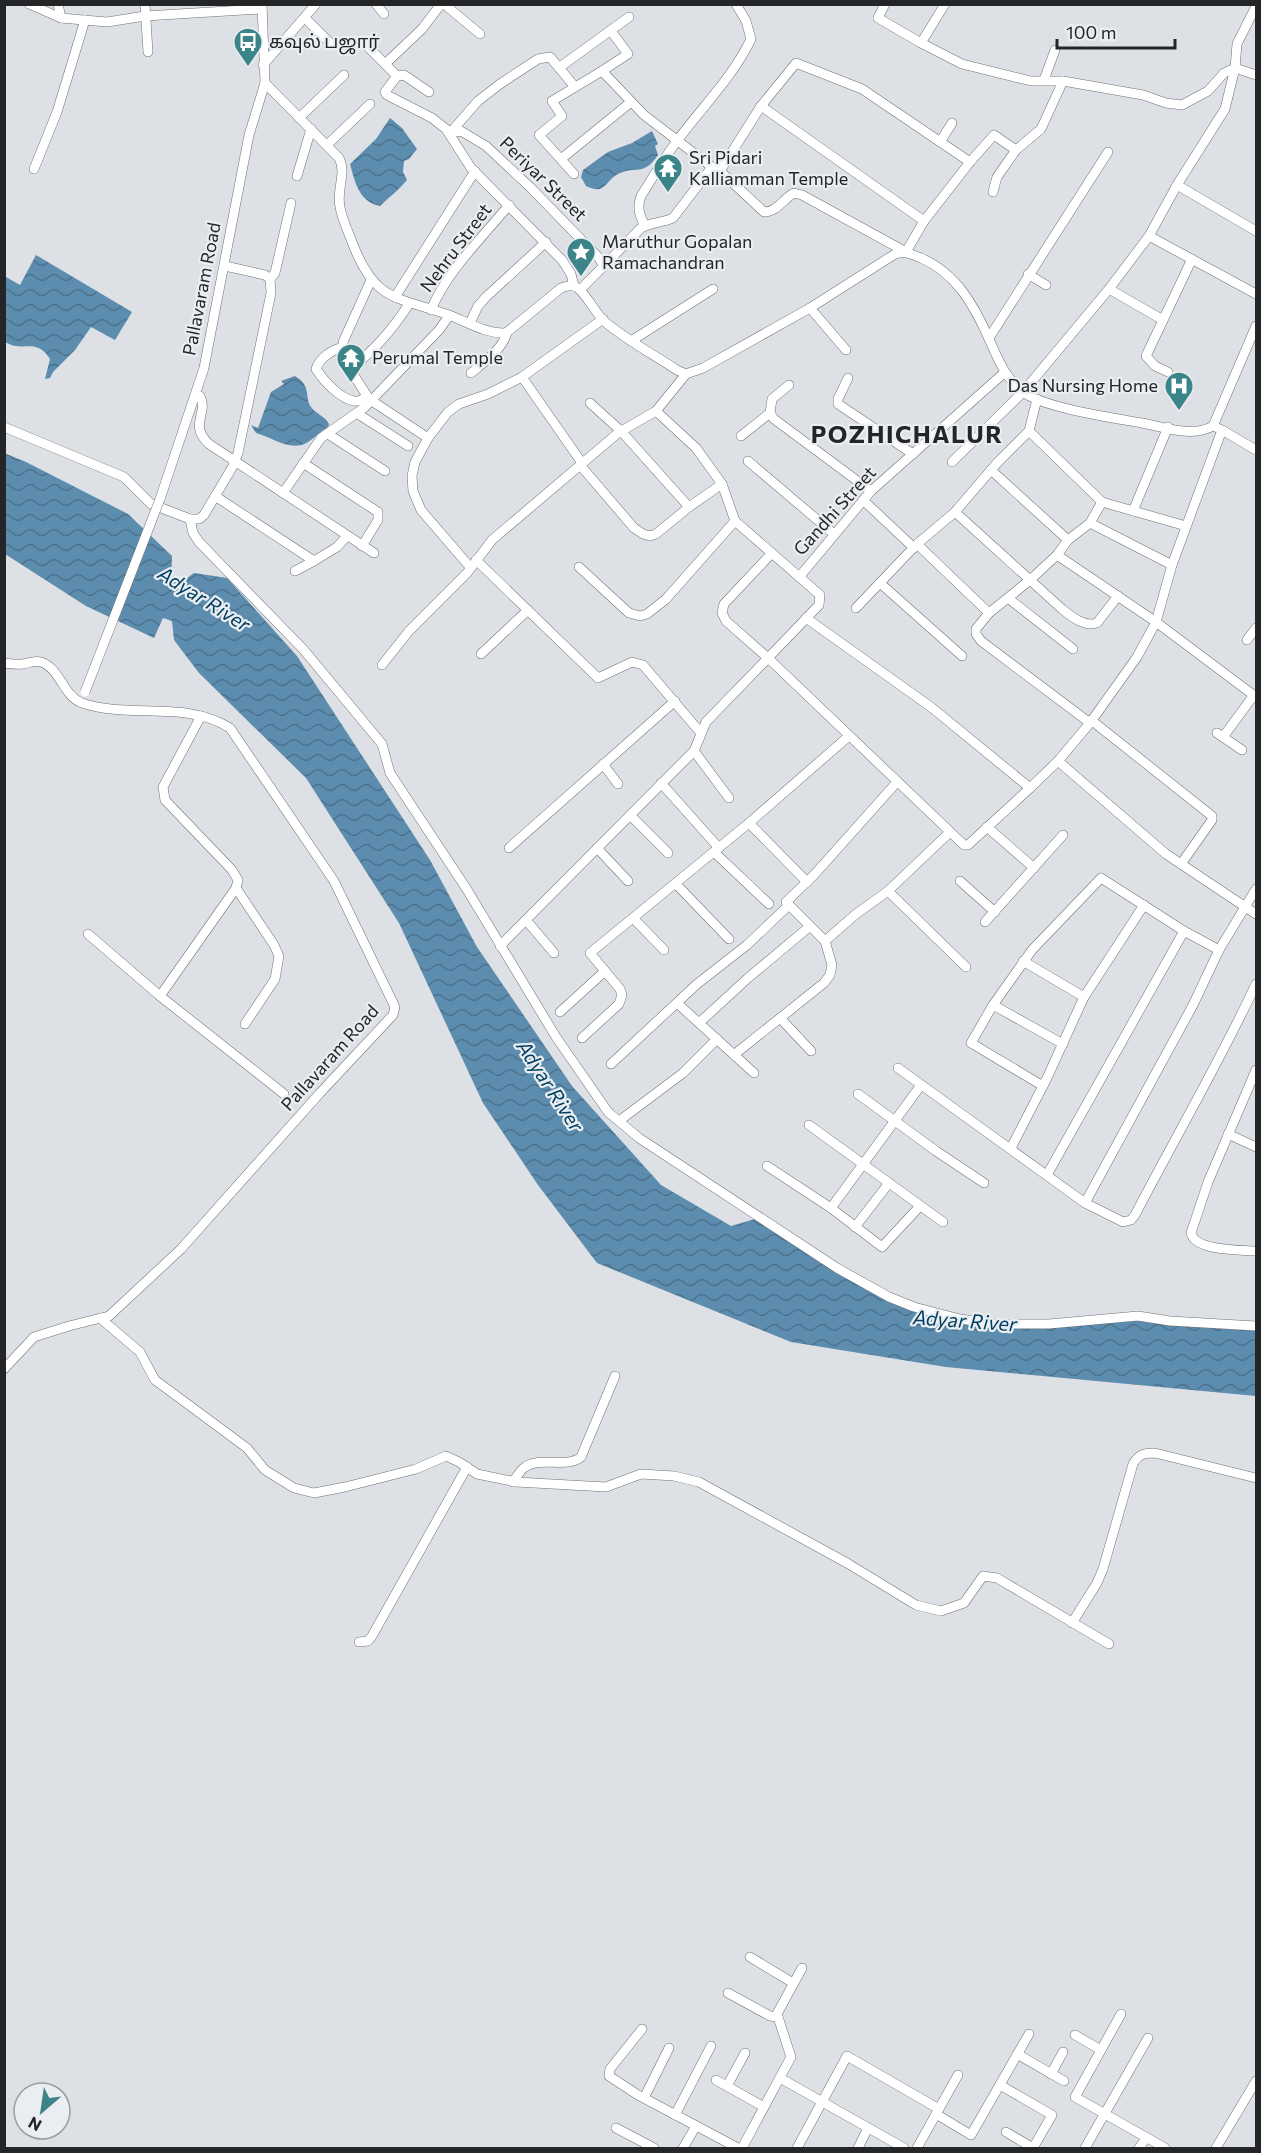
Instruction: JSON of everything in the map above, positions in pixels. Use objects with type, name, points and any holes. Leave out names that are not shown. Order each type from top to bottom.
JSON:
[{"type":"street","points":[[29,4],[61,18],[107,22],[145,16],[262,7],[265,83],[342,163],[339,206],[357,256],[370,280],[382,291],[409,304],[500,333],[507,332],[561,288],[568,285],[577,288]]},
{"type":"street","points":[[58,4],[61,18]]},
{"type":"street","points":[[145,4],[148,52]]},
{"type":"street","points":[[263,65],[316,4]]},
{"type":"street","points":[[376,4],[384,14]]},
{"type":"street","points":[[385,64],[422,29],[442,4],[480,34]]},
{"type":"street","points":[[645,226],[640,217],[638,205],[641,196],[677,141],[726,80],[751,39],[746,21],[736,4]]},
{"type":"street","points":[[885,4],[878,18],[921,43],[962,63],[1031,81],[1063,81],[1143,95],[1166,103],[1182,105],[1208,91],[1224,72],[1235,68],[1257,75]]},
{"type":"street","points":[[921,43],[945,4]]},
{"type":"street","points":[[952,462],[1023,392],[1109,289],[1149,236],[1177,185],[1225,110],[1235,68],[1237,44],[1253,7]]},
{"type":"street","points":[[560,67],[629,17]]},
{"type":"street","points":[[305,18],[332,45]]},
{"type":"street","points":[[34,169],[57,112],[85,20]]},
{"type":"street","points":[[574,174],[539,135],[562,116],[552,101],[628,54],[611,31]]},
{"type":"street","points":[[366,45],[397,76]]},
{"type":"street","points":[[1044,80],[1055,50]]},
{"type":"street","points":[[450,133],[478,101],[538,59],[550,57],[575,87]]},
{"type":"street","points":[[577,288],[604,266],[645,226],[673,218],[716,169],[761,106],[796,63],[862,89],[970,162]]},
{"type":"street","points":[[602,71],[631,102],[677,141],[716,169],[764,212],[774,211],[786,197],[794,193],[802,195],[906,252],[927,261],[953,278],[972,305],[1004,373],[1023,392],[1037,399],[1102,416],[1195,432],[1217,428],[1257,450]]},
{"type":"street","points":[[299,118],[344,75]]},
{"type":"street","points":[[429,92],[404,75],[397,76],[385,92],[432,118],[450,133],[463,157],[475,171],[562,260],[577,288],[603,319],[631,340],[686,374]]},
{"type":"street","points":[[993,192],[998,177],[1016,150],[1041,129],[1063,81]]},
{"type":"street","name":"Pallavaram Road","points":[[4,1369],[34,1337],[109,1316],[181,1249],[393,1015],[395,1007],[326,867],[230,728],[218,721],[201,716],[103,707],[81,702],[160,499],[204,368],[249,135],[265,83]]},
{"type":"street","points":[[561,159],[631,102]]},
{"type":"street","points":[[327,145],[370,104]]},
{"type":"street","points":[[761,106],[924,221]]},
{"type":"street","points":[[940,142],[952,123]]},
{"type":"street","points":[[297,176],[311,129]]},
{"type":"street","name":"Periyar Street","points":[[450,133],[461,131],[486,146],[531,187],[604,266]]},
{"type":"street","points":[[382,665],[409,631],[473,564],[492,540],[621,431],[656,411],[686,374],[704,368],[810,308],[895,254],[906,252],[924,221],[994,135],[1016,150]]},
{"type":"street","points":[[989,338],[1108,152]]},
{"type":"street","points":[[395,297],[475,171]]},
{"type":"street","points":[[1177,185],[1257,231]]},
{"type":"street","points":[[4,427],[124,477],[151,504],[190,519],[199,519],[204,516],[235,462],[241,442],[271,293],[270,279],[275,273],[291,203]]},
{"type":"street","name":"Nehru Street","points":[[431,310],[458,267],[509,205]]},
{"type":"street","points":[[1149,236],[1257,294]]},
{"type":"street","points":[[470,323],[478,306],[486,297],[546,242]]},
{"type":"street","points":[[1168,372],[1155,366],[1146,356],[1192,259]]},
{"type":"street","points":[[225,266],[265,275],[270,279]]},
{"type":"street","points":[[1028,274],[1046,285]]},
{"type":"street","points":[[370,280],[342,348],[343,358],[369,398],[428,438]]},
{"type":"street","points":[[631,340],[713,289]]},
{"type":"street","points":[[1109,289],[1163,320]]},
{"type":"street","points":[[350,369],[384,338],[409,304]]},
{"type":"street","points":[[810,308],[846,350]]},
{"type":"street","points":[[283,493],[315,445],[327,434],[358,414],[369,398],[427,343],[449,316]]},
{"type":"street","points":[[603,319],[522,377],[488,394],[459,404],[448,412],[428,438],[415,462],[412,476],[413,491],[421,510],[473,564],[528,610],[598,678],[632,662],[643,665],[700,732]]},
{"type":"street","points":[[772,553],[724,604],[722,613],[726,621],[768,658],[950,833],[967,846],[1058,761],[1137,657],[1156,622],[1172,565],[1217,428],[1257,326]]},
{"type":"street","points":[[471,373],[488,358],[505,338],[507,332]]},
{"type":"street","points":[[342,348],[333,350],[317,364],[316,369],[345,398],[359,401],[369,398]]},
{"type":"street","name":"Gandhi Street","points":[[800,576],[871,491],[1004,373]]},
{"type":"street","points":[[522,377],[581,464],[634,528],[643,534],[650,536],[656,534],[722,484]]},
{"type":"street","points":[[848,378],[838,404],[913,454]]},
{"type":"street","points":[[741,436],[770,413],[772,399],[789,385]]},
{"type":"street","points":[[196,394],[202,401],[199,427],[201,436],[209,444],[374,553]]},
{"type":"street","points":[[856,608],[916,546],[955,512],[1029,430],[1037,399]]},
{"type":"street","points":[[590,402],[621,431],[689,507]]},
{"type":"street","points":[[500,946],[694,751],[706,722],[819,605],[821,600],[820,595],[800,576],[735,521],[722,484],[696,448],[656,411]]},
{"type":"street","points":[[770,413],[871,491]]},
{"type":"street","points":[[358,414],[408,446]]},
{"type":"street","points":[[1133,511],[1168,427]]},
{"type":"street","points":[[1029,430],[1102,502],[1186,526]]},
{"type":"street","points":[[327,434],[385,471]]},
{"type":"street","points":[[748,461],[834,534]]},
{"type":"street","points":[[303,463],[378,512],[378,520],[362,546]]},
{"type":"street","points":[[991,470],[1068,540]]},
{"type":"street","points":[[215,496],[314,561]]},
{"type":"street","points":[[863,500],[989,613]]},
{"type":"street","points":[[1102,502],[1090,523],[1068,540],[1057,555],[1030,580],[989,613],[976,629],[976,634],[981,641],[1090,721],[1212,816],[1206,830],[1180,864]]},
{"type":"street","points":[[955,512],[1080,622],[1092,625],[1101,620],[1118,596]]},
{"type":"street","points":[[190,519],[193,533],[199,542],[294,640],[382,744],[390,773],[466,888],[591,1090],[608,1112],[639,1138],[837,1268],[889,1297],[914,1307],[960,1319],[994,1324],[1048,1324],[1138,1316],[1170,1322],[1257,1326]]},
{"type":"street","points":[[579,567],[629,613],[640,616],[647,614],[666,599],[735,521]]},
{"type":"street","points":[[1090,523],[1172,565]]},
{"type":"street","points":[[295,571],[337,548],[347,536]]},
{"type":"street","points":[[1057,555],[1156,622],[1255,696],[1220,735],[1242,750]]},
{"type":"street","points":[[880,583],[962,656]]},
{"type":"street","points":[[1008,598],[1073,649]]},
{"type":"street","points":[[480,654],[528,610]]},
{"type":"street","points":[[806,618],[931,707],[1030,788]]},
{"type":"street","points":[[1247,640],[1257,628]]},
{"type":"street","points":[[4,663],[16,665],[34,661],[41,662],[53,672],[73,698],[81,702]]},
{"type":"street","points":[[508,848],[675,701]]},
{"type":"street","points":[[160,996],[236,888],[238,880],[232,870],[165,800],[163,794],[163,787],[168,776],[201,716]]},
{"type":"street","points":[[582,1038],[621,1000],[620,989],[590,953],[749,823],[849,736]]},
{"type":"street","points":[[694,751],[729,798]]},
{"type":"street","points":[[1058,761],[1180,864],[1257,914]]},
{"type":"street","points":[[603,764],[618,784]]},
{"type":"street","points":[[735,1054],[824,983],[830,975],[832,965],[825,941],[786,902],[807,882],[897,782]]},
{"type":"street","points":[[661,783],[716,850],[769,904]]},
{"type":"street","points":[[630,815],[668,853]]},
{"type":"street","points":[[749,823],[807,882]]},
{"type":"street","points":[[987,827],[1034,868]]},
{"type":"street","points":[[825,941],[856,914],[888,891],[950,833]]},
{"type":"street","points":[[986,922],[1063,835]]},
{"type":"street","points":[[597,848],[628,881]]},
{"type":"street","points":[[1043,1086],[971,1043],[1023,961],[1101,878],[1184,931],[1219,950]]},
{"type":"street","points":[[960,881],[995,912]]},
{"type":"street","points":[[676,884],[729,939]]},
{"type":"street","points":[[236,888],[279,956],[275,980],[245,1024]]},
{"type":"street","points":[[1086,1203],[1194,1005],[1219,950],[1257,889]]},
{"type":"street","points":[[888,891],[966,967]]},
{"type":"street","points":[[611,1064],[697,984],[747,945],[789,905]]},
{"type":"street","points":[[1011,1148],[1043,1086],[1084,997],[1144,905]]},
{"type":"street","points":[[634,919],[664,950]]},
{"type":"street","points":[[526,920],[554,953]]},
{"type":"street","points":[[699,1023],[809,927]]},
{"type":"street","points":[[1047,1175],[1184,931]]},
{"type":"street","points":[[88,934],[160,996],[284,1094]]},
{"type":"street","points":[[1023,961],[1084,997]]},
{"type":"street","points":[[560,1012],[605,971]]},
{"type":"street","points":[[898,1068],[1086,1203],[1123,1222],[1131,1220],[1224,1051],[1257,984]]},
{"type":"street","points":[[676,1003],[754,1073]]},
{"type":"street","points":[[993,1005],[1063,1044]]},
{"type":"street","points":[[780,1018],[811,1051]]},
{"type":"street","points":[[619,1121],[690,1066],[717,1039]]},
{"type":"street","points":[[1257,1070],[1228,1134],[1193,1223],[1193,1239],[1198,1243],[1206,1246],[1257,1251]]},
{"type":"street","points":[[831,1208],[921,1085]]},
{"type":"street","points":[[858,1094],[984,1183]]},
{"type":"street","points":[[809,1125],[943,1222]]},
{"type":"street","points":[[1228,1134],[1257,1147]]},
{"type":"street","points":[[767,1166],[831,1208],[882,1247],[921,1206]]},
{"type":"street","points":[[855,1227],[889,1183]]},
{"type":"street","points":[[100,1318],[140,1352],[155,1380],[248,1448],[265,1470],[294,1488],[314,1493],[345,1487],[417,1469],[446,1456],[477,1474],[513,1482],[606,1487],[641,1474],[674,1476],[699,1482],[847,1563],[916,1605],[941,1611],[964,1603],[983,1576],[997,1578],[1109,1644]]},
{"type":"street","points":[[513,1482],[525,1467],[532,1464],[572,1461],[581,1457],[615,1376]]},
{"type":"street","points":[[1072,1623],[1103,1569],[1137,1457],[1145,1453],[1155,1453],[1257,1478]]},
{"type":"street","points":[[359,1642],[368,1641],[372,1636],[466,1467]]},
{"type":"street","points":[[750,1957],[794,1983]]},
{"type":"street","points":[[642,2029],[608,2074],[621,2085],[644,2098],[740,2148],[791,2058],[777,2017],[802,1968]]},
{"type":"street","points":[[728,1993],[770,2016],[777,2017]]},
{"type":"street","points":[[1121,2014],[1075,2097],[1164,2148]]},
{"type":"street","points":[[797,2148],[847,2056],[937,2111],[971,2135],[1029,2034]]},
{"type":"street","points":[[1075,2035],[1101,2050]]},
{"type":"street","points":[[1085,2148],[1148,2038]]},
{"type":"street","points":[[675,2115],[711,2046]]},
{"type":"street","points":[[644,2098],[669,2048]]},
{"type":"street","points":[[1051,2074],[1063,2052]]},
{"type":"street","points":[[727,2086],[745,2053]]},
{"type":"street","points":[[1017,2054],[1064,2081]]},
{"type":"street","points":[[917,2148],[958,2075]]},
{"type":"street","points":[[780,2078],[904,2148]]},
{"type":"street","points":[[716,2080],[765,2107]]},
{"type":"street","points":[[1216,2148],[1257,2081]]},
{"type":"street","points":[[1000,2085],[1052,2115],[1033,2148],[1006,2133]]},
{"type":"street","points":[[684,2148],[696,2126]]},
{"type":"street","points":[[616,2128],[654,2148]]},
{"type":"street","points":[[858,2148],[868,2128]]},
{"type":"street","points":[[1139,2148],[1146,2138]]},
{"type":"water","points":[[390,118],[402,128],[417,149],[409,159],[404,161],[403,172],[407,180],[380,206],[373,204],[363,196],[356,184],[350,164],[376,139]]},
{"type":"water","points":[[652,131],[658,144],[655,146],[658,155],[653,162],[644,168],[618,174],[600,189],[586,186],[581,177],[583,170],[608,152],[632,143]]},
{"type":"water","points":[[36,255],[132,312],[115,340],[91,327],[75,350],[50,378],[45,379],[50,359],[45,352],[34,347],[5,342],[5,279],[6,277],[20,285]]},
{"type":"water","points":[[295,376],[306,387],[311,407],[329,424],[308,442],[295,446],[256,433],[251,425],[258,428],[271,392],[284,384],[281,381]]},
{"type":"water","name":"Adyar River","points":[[4,453],[128,514],[172,556],[171,581],[180,583],[194,573],[227,578],[297,656],[430,860],[477,947],[572,1086],[661,1185],[731,1226],[762,1217],[823,1259],[916,1309],[1006,1325],[1166,1317],[1256,1325],[1256,1396],[946,1367],[791,1342],[597,1263],[538,1185],[483,1103],[399,923],[306,778],[199,673],[174,640],[172,621],[163,618],[154,638],[86,606],[5,554]]},
{"type":"place","name":"கவுல் பஜார்","points":[[248,68]]},
{"type":"place","name":"Sri Pidari Kalliamman Temple","points":[[668,194]]},
{"type":"place","name":"Maruthur Gopalan Ramachandran","points":[[581,278]]},
{"type":"place","name":"Perumal Temple","points":[[351,384]]},
{"type":"place","name":"Das Nursing Home","points":[[1179,412]]},
{"type":"district","name":"POZHICHALUR","points":[[907,435]]}]
